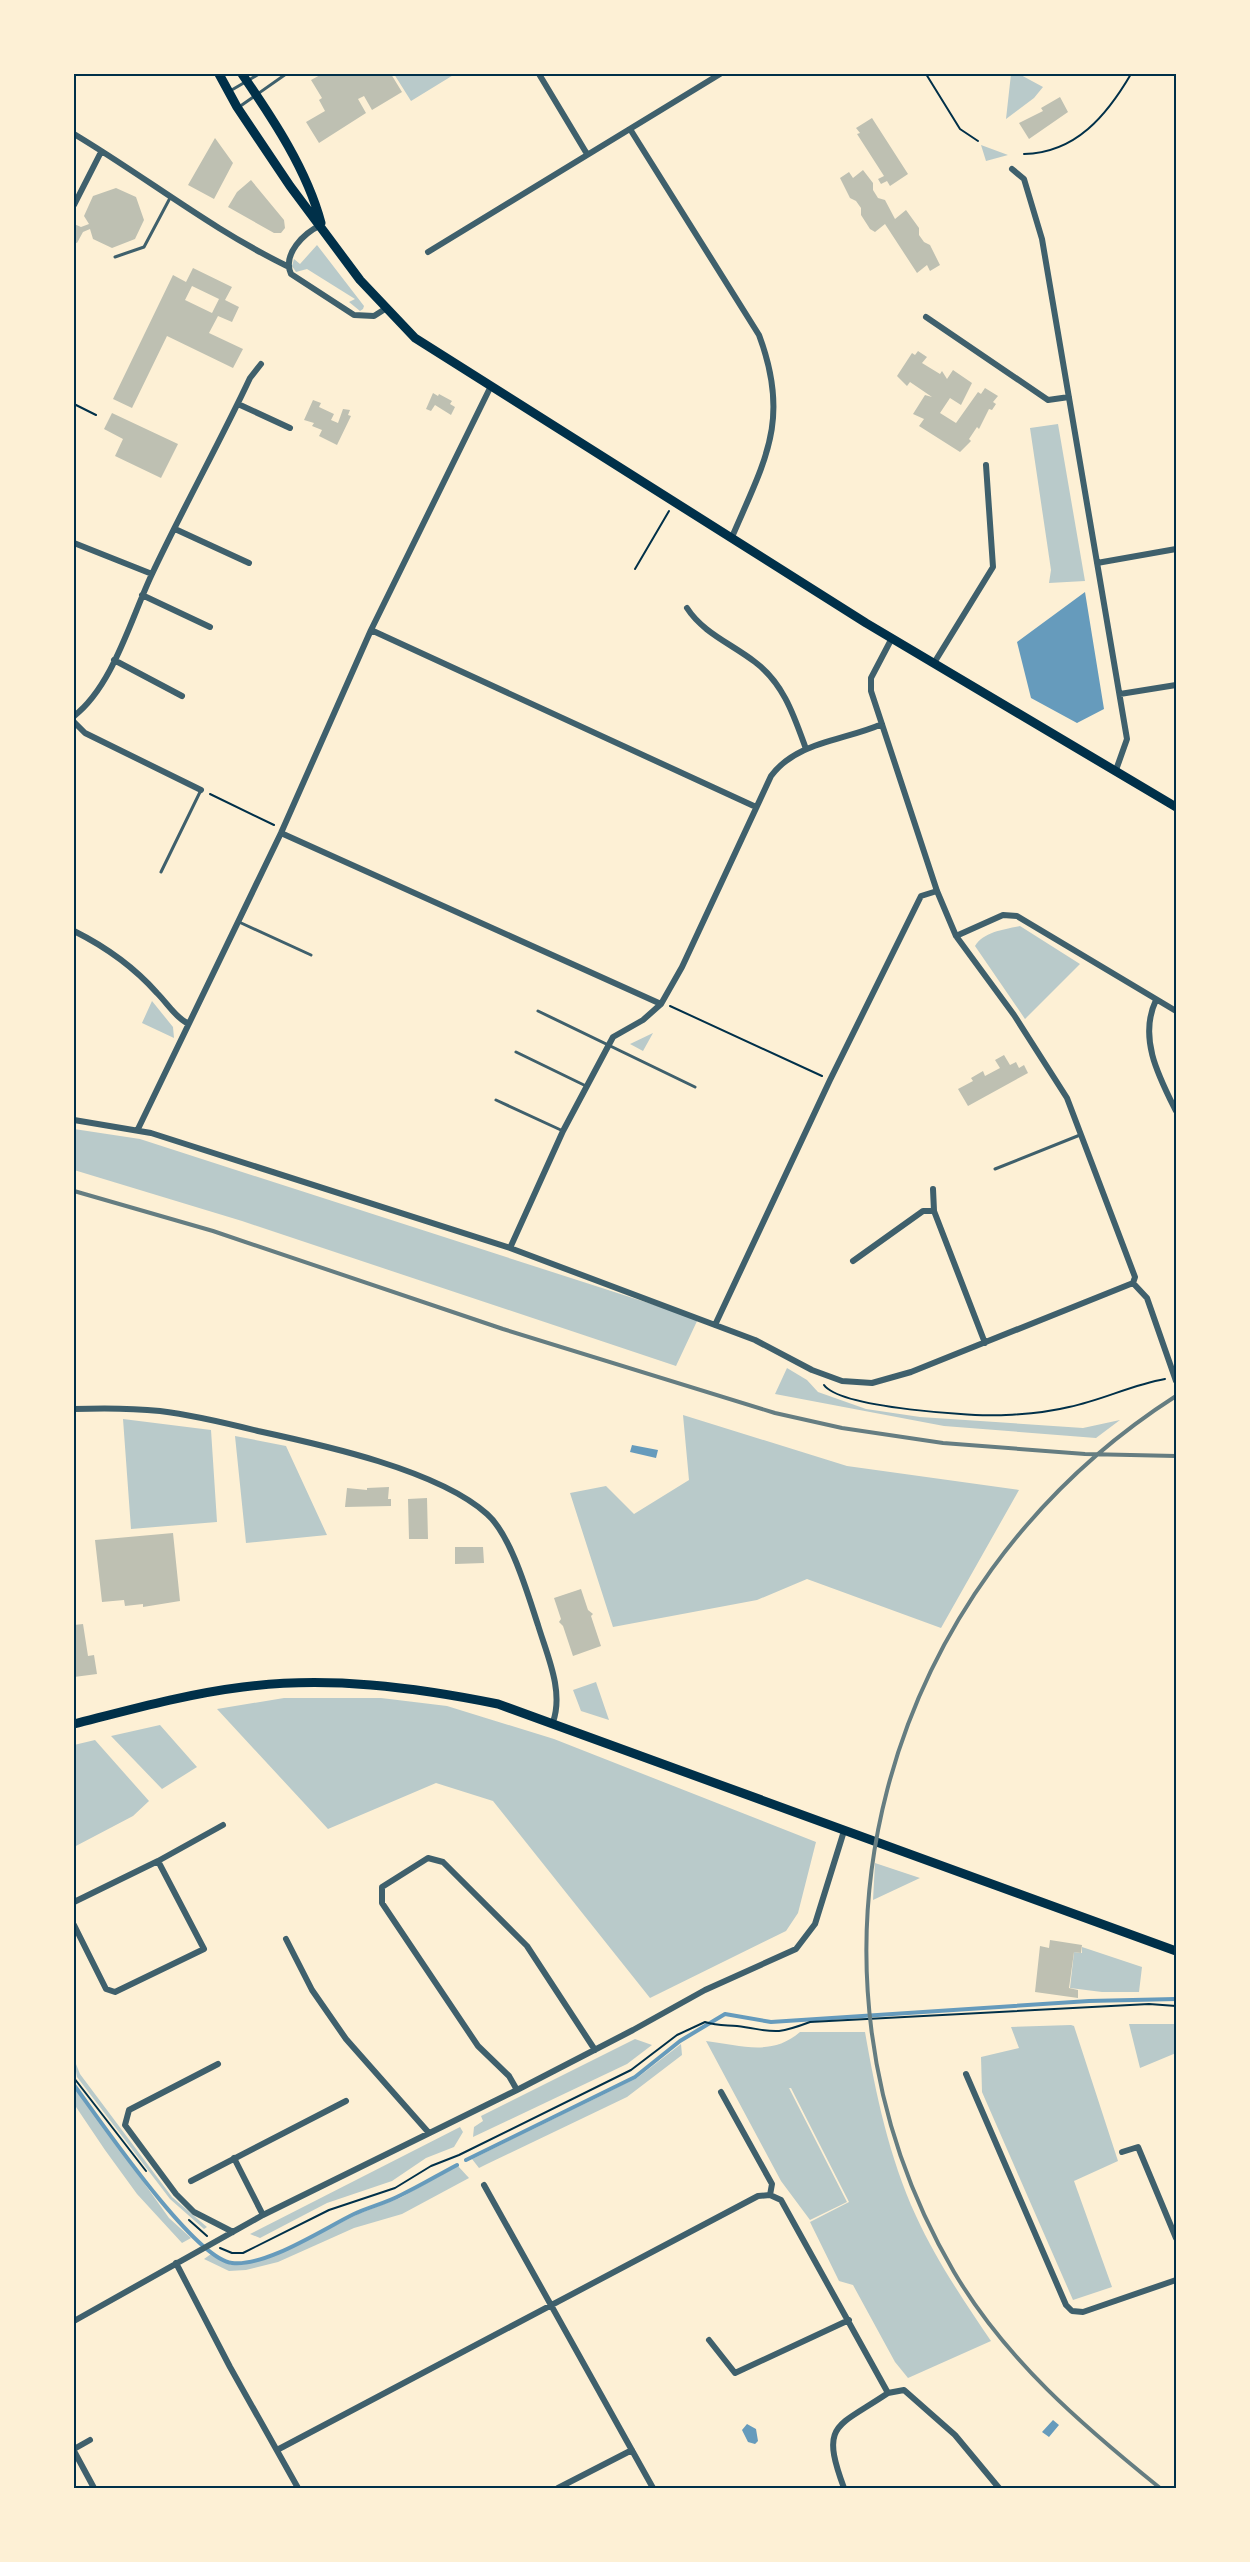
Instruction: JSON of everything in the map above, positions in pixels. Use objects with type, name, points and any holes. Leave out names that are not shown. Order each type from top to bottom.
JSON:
[{"type":"main road","points":[[219,74],[237,107],[290,186],[360,280],[385,309],[420,342],[892,638],[1176,807]]},
{"type":"main road","points":[[244,77],[298,164],[315,201],[321,225]]},
{"type":"main road","points":[[74,1724],[192,1696],[242,1687],[284,1683],[360,1683],[453,1695],[498,1704],[553,1722],[844,1831],[1176,1951]]},
{"type":"street","points":[[539,74],[587,154]]},
{"type":"street","points":[[428,252],[720,74]]},
{"type":"street","points":[[630,129],[759,336],[771,367],[775,404],[773,430],[765,460],[732,537]]},
{"type":"street","points":[[74,134],[252,249],[287,266],[291,274],[300,281],[354,315],[374,316],[385,309]]},
{"type":"street","points":[[74,205],[101,152]]},
{"type":"street","points":[[1012,169],[1024,178],[1042,240],[1127,739],[1116,770]]},
{"type":"street","points":[[287,266],[289,257],[309,231],[321,225]]},
{"type":"street","points":[[926,317],[1048,400],[1069,397]]},
{"type":"street","points":[[74,716],[89,704],[114,660],[152,574],[250,378],[261,364]]},
{"type":"street","points":[[138,1129],[187,1023],[281,833],[371,630],[490,388]]},
{"type":"street","points":[[238,404],[290,428]]},
{"type":"street","points":[[934,663],[993,567],[986,465]]},
{"type":"street","points":[[175,529],[249,563]]},
{"type":"street","points":[[74,543],[152,574]]},
{"type":"street","points":[[1097,563],[1176,549]]},
{"type":"street","points":[[142,595],[210,627]]},
{"type":"street","points":[[687,608],[696,622],[757,662],[777,683],[791,706],[806,749]]},
{"type":"street","points":[[371,630],[756,807]]},
{"type":"street","points":[[892,638],[870,678],[871,691],[937,891],[956,936],[1014,1015],[1067,1098],[1135,1276],[1133,1283]]},
{"type":"street","points":[[114,660],[182,696]]},
{"type":"street","points":[[1120,694],[1176,685]]},
{"type":"street","points":[[74,722],[85,733],[201,790]]},
{"type":"street","points":[[510,1248],[563,1131],[609,1044],[620,1031],[643,1020],[661,1004],[696,940],[756,807],[780,763],[806,749],[882,724]]},
{"type":"street","points":[[281,833],[661,1004]]},
{"type":"street","points":[[715,1325],[830,1080],[921,896],[937,891]]},
{"type":"street","points":[[956,936],[1003,915],[1017,916],[1176,1011]]},
{"type":"street","points":[[74,931],[131,968],[158,993],[177,1017],[187,1023]]},
{"type":"street","points":[[1156,1000],[1150,1013],[1151,1052],[1176,1111]]},
{"type":"street","points":[[74,1120],[138,1129],[342,1192],[510,1248],[755,1340],[825,1376],[857,1384],[887,1380],[985,1344],[1133,1283]]},
{"type":"street","points":[[933,1189],[934,1211],[985,1344]]},
{"type":"street","points":[[853,1261],[923,1211],[934,1211]]},
{"type":"street","points":[[1133,1283],[1147,1298],[1175,1379]]},
{"type":"street","points":[[74,1409],[159,1411],[286,1437],[369,1459],[421,1477],[444,1485],[470,1501],[489,1515],[501,1533],[523,1579],[554,1676],[556,1711],[553,1722]]},
{"type":"street","points":[[74,1902],[158,1861],[223,1825]]},
{"type":"street","points":[[74,2321],[264,2215],[517,2090],[705,1990],[796,1949],[814,1924],[844,1831]]},
{"type":"street","points":[[517,2090],[509,2076],[478,2046],[382,1903],[382,1887],[428,1858],[443,1862],[527,1946],[595,2050]]},
{"type":"street","points":[[74,1925],[106,1989],[115,1992],[204,1949],[158,1861]]},
{"type":"street","points":[[286,1938],[312,1990],[346,2039],[429,2133]]},
{"type":"street","points":[[218,2064],[129,2110],[125,2125],[176,2194],[194,2212],[233,2232]]},
{"type":"street","points":[[966,2074],[1066,2305],[1072,2311],[1083,2312],[1176,2280]]},
{"type":"street","points":[[721,2092],[772,2184],[770,2195]]},
{"type":"street","points":[[191,2181],[346,2101]]},
{"type":"street","points":[[1122,2152],[1138,2147],[1176,2238]]},
{"type":"street","points":[[234,2158],[264,2215]]},
{"type":"street","points":[[484,2185],[653,2488]]},
{"type":"street","points":[[277,2450],[758,2196],[770,2195],[781,2200],[888,2393]]},
{"type":"street","points":[[176,2263],[230,2367],[298,2488]]},
{"type":"street","points":[[710,2340],[735,2373],[849,2320]]},
{"type":"street","points":[[844,2488],[832,2456],[831,2441],[838,2427],[888,2393],[904,2390],[955,2435],[999,2488]]},
{"type":"street","points":[[90,2440],[74,2450],[94,2488]]},
{"type":"street","points":[[558,2488],[632,2450]]},
{"type":"lane","points":[[229,92],[244,77],[259,74]]},
{"type":"lane","points":[[237,107],[286,74]]},
{"type":"lane","points":[[115,257],[144,247],[170,198]]},
{"type":"lane","points":[[161,872],[201,790]]},
{"type":"lane","points":[[238,922],[311,955]]},
{"type":"lane","points":[[538,1011],[695,1087]]},
{"type":"lane","points":[[516,1052],[586,1086]]},
{"type":"lane","points":[[496,1100],[563,1131]]},
{"type":"lane","points":[[995,1168],[1081,1134]]},
{"type":"path","points":[[926,74],[960,129],[978,141]]},
{"type":"path","points":[[1024,154],[1044,153],[1061,148],[1082,135],[1114,103],[1131,74]]},
{"type":"path","points":[[74,404],[96,415]]},
{"type":"path","points":[[635,569],[676,501]]},
{"type":"path","points":[[201,790],[272,822],[281,833]]},
{"type":"path","points":[[661,1004],[673,1006],[830,1080]]},
{"type":"path","points":[[825,1376],[824,1385],[827,1389],[873,1403],[919,1411],[1004,1416],[1071,1407],[1106,1398],[1145,1381],[1175,1379]]},
{"type":"path","points":[[221,2250],[243,2253],[329,2210],[395,2188],[431,2166],[459,2155],[631,2070],[677,2035],[705,2022],[720,2027],[735,2026],[764,2032],[784,2032],[810,2022],[1149,2004],[1176,2006]]},
{"type":"shaded area","points":[[394,74],[455,74],[411,101]]},
{"type":"shaded area","points":[[1011,74],[1019,74],[1043,87],[1034,98],[1006,119]]},
{"type":"shaded area","points":[[981,145],[1008,155],[986,161]]},
{"type":"shaded area","points":[[317,245],[364,306],[363,309],[360,311],[349,302],[355,299],[307,269],[296,272],[292,266],[294,259],[300,264]]},
{"type":"shaded area","points":[[1058,424],[1085,581],[1049,583],[1051,570],[1030,428]]},
{"type":"shaded area","points":[[1020,926],[1080,964],[1025,1019],[975,946],[989,934]]},
{"type":"shaded area","points":[[152,1001],[173,1027],[174,1038],[142,1023]]},
{"type":"shaded area","points":[[653,1033],[643,1051],[630,1044]]},
{"type":"shaded area","points":[[74,1129],[140,1139],[698,1319],[676,1366],[242,1221],[74,1170]]},
{"type":"shaded area","points":[[787,1368],[807,1380],[818,1392],[866,1409],[920,1417],[1083,1428],[1120,1420],[1096,1438],[944,1426],[775,1394]]},
{"type":"shaded area","points":[[683,1415],[847,1466],[1019,1490],[941,1628],[807,1579],[757,1600],[613,1627],[570,1493],[606,1486],[634,1514],[689,1480]]},
{"type":"shaded area","points":[[123,1419],[211,1430],[217,1522],[131,1529]]},
{"type":"shaded area","points":[[235,1436],[286,1446],[327,1535],[246,1543]]},
{"type":"shaded area","points":[[596,1682],[609,1720],[581,1711],[573,1690]]},
{"type":"shaded area","points":[[284,1698],[381,1698],[447,1706],[554,1739],[816,1842],[798,1913],[786,1931],[650,1998],[493,1801],[436,1783],[328,1829],[217,1709]]},
{"type":"shaded area","points":[[160,1725],[197,1767],[162,1789],[111,1736]]},
{"type":"shaded area","points":[[95,1740],[149,1801],[133,1816],[74,1847],[74,1745]]},
{"type":"shaded area","points":[[875,1863],[920,1878],[873,1900]]},
{"type":"shaded area","points":[[1082,1947],[1142,1967],[1139,1992],[1102,1992],[1070,1988],[1074,1952],[1082,1953]]},
{"type":"shaded area","points":[[1129,2024],[1176,2024],[1176,2053],[1140,2068]]},
{"type":"shaded area","points":[[1074,2026],[1118,2161],[1074,2181],[1112,2287],[1073,2300],[982,2092],[981,2057],[1019,2048],[1011,2027]]},
{"type":"shaded area","points":[[800,2032],[865,2032],[884,2126],[907,2194],[941,2264],[991,2341],[908,2378],[895,2362],[853,2285],[839,2281],[810,2222],[849,2202],[789,2088],[847,2202],[810,2220],[781,2181],[706,2041],[743,2047],[767,2047],[789,2040]]},
{"type":"shaded area","points":[[635,2039],[652,2045],[627,2064],[473,2137],[474,2127],[483,2121],[481,2116]]},
{"type":"shaded area","points":[[681,2044],[682,2055],[627,2097],[479,2168],[472,2159],[637,2078]]},
{"type":"shaded area","points":[[74,2059],[80,2074],[172,2197],[207,2227],[204,2229],[170,2199],[77,2077]]},
{"type":"shaded area","points":[[74,2085],[169,2218],[191,2238],[182,2243],[137,2194],[74,2104]]},
{"type":"shaded area","points":[[460,2127],[463,2132],[454,2147],[426,2158],[392,2181],[327,2203],[260,2238],[250,2234]]},
{"type":"shaded area","points":[[458,2166],[469,2178],[402,2214],[354,2228],[278,2262],[246,2270],[229,2271],[204,2259],[211,2254],[231,2265],[247,2264],[276,2255],[358,2214],[400,2198]]},
{"type":"water","points":[[1085,592],[1104,709],[1077,723],[1031,698],[1017,642]]},
{"type":"water","points":[[632,1445],[658,1450],[656,1458],[630,1452]]},
{"type":"water","points":[[1053,2420],[1059,2425],[1049,2437],[1042,2432]]},
{"type":"water","points":[[747,2424],[756,2429],[758,2441],[755,2444],[748,2442],[742,2430]]},
{"type":"building","points":[[322,74],[391,74],[402,92],[372,110],[364,96],[358,99],[366,113],[319,143],[306,122],[325,111],[319,100],[322,98],[311,80]]},
{"type":"building","points":[[1060,97],[1068,112],[1029,139],[1019,123],[1043,111],[1041,108]]},
{"type":"building","points":[[872,118],[908,174],[890,186],[887,181],[881,184],[878,179],[884,176],[857,134],[860,133],[856,128]]},
{"type":"building","points":[[215,138],[233,163],[214,199],[188,185]]},
{"type":"building","points":[[863,170],[873,183],[873,190],[878,198],[885,200],[895,219],[906,210],[919,228],[919,235],[924,242],[930,245],[940,265],[930,271],[927,265],[917,273],[885,224],[875,232],[870,229],[861,215],[861,208],[856,201],[850,198],[840,178],[849,172],[853,178]]},
{"type":"building","points":[[251,180],[284,220],[285,228],[281,233],[274,233],[228,207],[237,192]]},
{"type":"building","points":[[116,188],[136,197],[144,220],[135,239],[112,248],[93,239],[90,229],[83,232],[77,243],[74,242],[74,224],[81,227],[89,224],[84,216],[93,196]]},
{"type":"building","points":[[193,268],[232,287],[225,300],[239,307],[232,322],[218,316],[209,333],[243,349],[233,368],[167,336],[132,408],[113,399],[173,275],[186,282]],"holes":[[[192,286],[219,299],[212,313],[185,300]]]},
{"type":"building","points":[[918,351],[927,357],[922,363],[940,374],[942,371],[947,379],[953,370],[972,383],[961,405],[950,398],[940,413],[956,423],[978,392],[981,394],[985,388],[998,396],[993,402],[996,404],[992,410],[989,409],[979,429],[977,427],[969,439],[971,441],[960,452],[919,426],[924,419],[913,414],[925,395],[932,397],[910,382],[907,386],[897,376],[912,353],[915,355]]},
{"type":"building","points":[[433,393],[452,401],[450,404],[455,407],[451,415],[435,405],[431,411],[426,409]]},
{"type":"building","points":[[313,400],[321,403],[319,407],[334,414],[331,420],[338,423],[343,409],[350,410],[348,415],[351,416],[337,445],[319,436],[322,430],[312,426],[314,423],[304,420]]},
{"type":"building","points":[[112,413],[178,444],[161,478],[115,456],[123,439],[104,429]]},
{"type":"building","points":[[1004,1055],[1010,1065],[1016,1062],[1019,1068],[1024,1065],[1028,1073],[968,1106],[958,1089],[973,1081],[971,1078],[983,1071],[985,1076],[1000,1068],[995,1060]]},
{"type":"building","points":[[389,1487],[388,1499],[391,1499],[391,1506],[345,1507],[347,1488],[367,1490],[367,1488]]},
{"type":"building","points":[[427,1498],[428,1539],[409,1539],[408,1499]]},
{"type":"building","points":[[173,1533],[180,1601],[143,1607],[143,1604],[125,1606],[124,1600],[102,1602],[95,1540]]},
{"type":"building","points":[[455,1547],[483,1547],[484,1563],[455,1564]]},
{"type":"building","points":[[581,1589],[588,1610],[593,1614],[591,1616],[601,1646],[573,1656],[563,1626],[559,1622],[561,1619],[554,1598]]},
{"type":"building","points":[[83,1624],[88,1656],[94,1655],[97,1674],[74,1677],[74,1625]]},
{"type":"building","points":[[1050,1940],[1082,1945],[1081,1953],[1074,1952],[1069,1988],[1078,1990],[1078,1998],[1035,1992],[1040,1946],[1049,1948]]},
{"type":"waterway","points":[[466,2160],[635,2077],[680,2041],[725,2014],[771,2022],[1089,2001],[1176,1999]]},
{"type":"waterway","points":[[74,2085],[172,2214],[215,2256],[232,2263],[246,2263],[277,2253],[354,2214],[395,2198],[457,2165]]},
{"type":"railway","points":[[74,1191],[213,1231],[503,1329],[775,1413],[842,1428],[943,1443],[1085,1454],[1176,1456]]},
{"type":"railway","points":[[1160,2488],[1074,2415],[1021,2362],[997,2334],[954,2272],[900,2154],[872,2032],[868,1910],[887,1790],[929,1675],[992,1569],[1074,1475],[1176,1396]]}]
